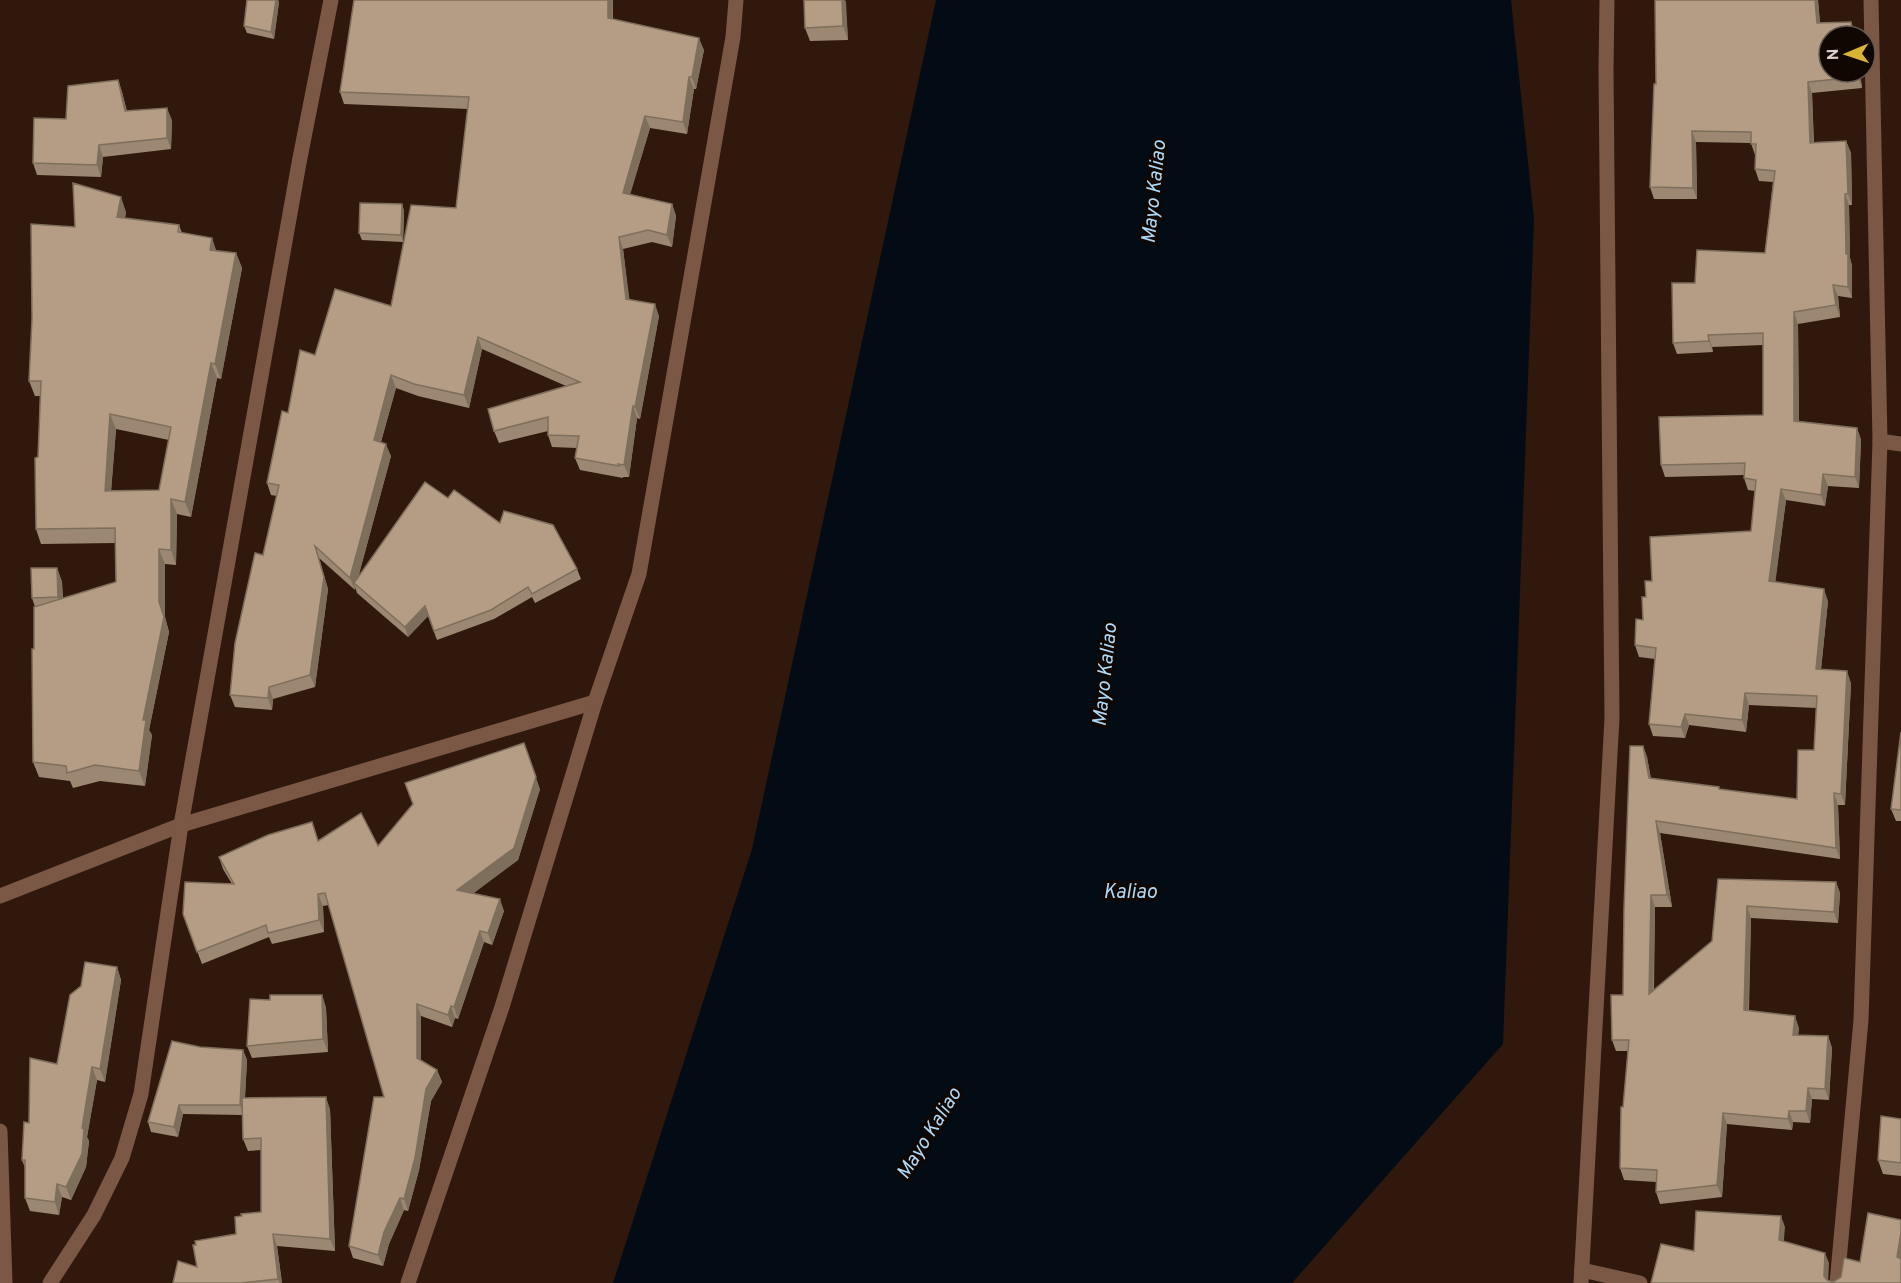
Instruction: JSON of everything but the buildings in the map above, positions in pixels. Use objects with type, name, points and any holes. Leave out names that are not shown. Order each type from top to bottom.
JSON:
[{"type":"street","points":[[50,1283],[94,1215],[122,1158],[141,1094],[181,825],[299,162],[331,0]]},
{"type":"street","points":[[408,1283],[502,1007],[596,702],[639,574],[731,49],[736,0]]},
{"type":"street","points":[[1607,0],[1612,718],[1582,1277],[1640,1283]]},
{"type":"street","points":[[1837,1283],[1861,1020],[1880,441],[1871,0]]},
{"type":"street","points":[[1880,441],[1901,444]]},
{"type":"street","points":[[0,896],[181,825],[596,702]]},
{"type":"street","points":[[0,1131],[5,1283]]},
{"type":"water","name":"Kaliao","points":[[936,0],[1511,0],[1534,219],[1503,1044],[1292,1283],[613,1283],[752,849]]},
{"type":"water label","name":"Mayo Kaliao","points":[[1155,192]]},
{"type":"water label","name":"Mayo Kaliao","points":[[1106,675]]},
{"type":"water label","name":"Mayo Kaliao","points":[[930,1134]]}]
